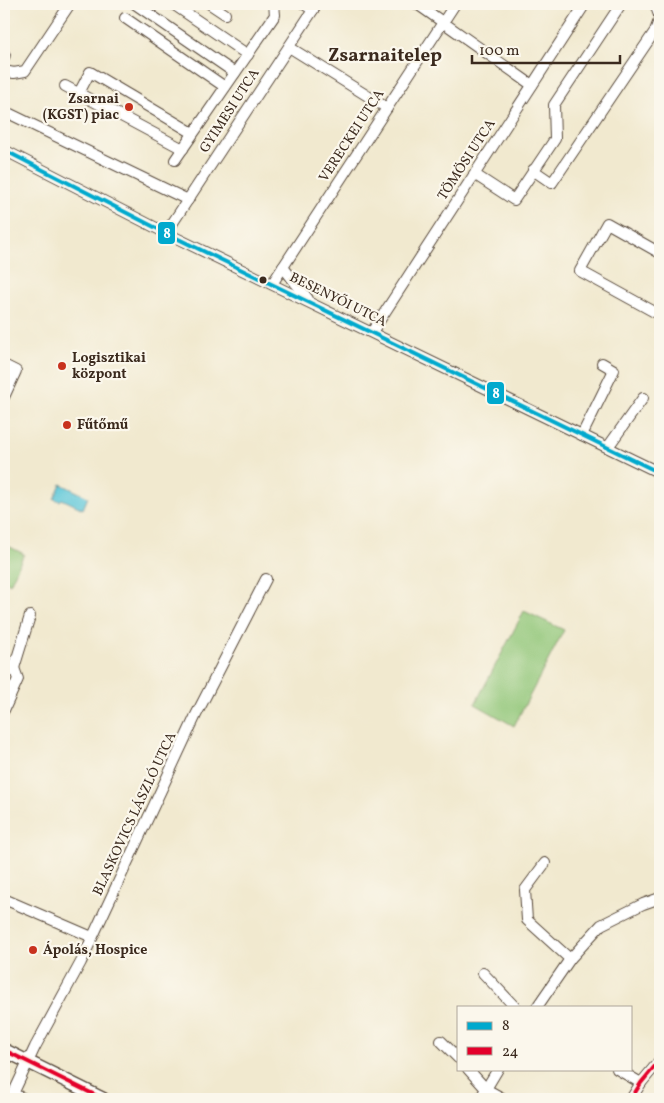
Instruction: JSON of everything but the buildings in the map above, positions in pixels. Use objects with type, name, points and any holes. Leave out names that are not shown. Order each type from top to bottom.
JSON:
[{"type":"main road","points":[[4,1050],[103,1099]]},
{"type":"street","points":[[4,71],[14,73],[25,70],[38,43],[70,4]]},
{"type":"street","points":[[136,4],[235,73]]},
{"type":"street","points":[[173,4],[248,54]]},
{"type":"street","points":[[210,4],[225,14]]},
{"type":"street","points":[[174,160],[275,15],[274,4]]},
{"type":"street","points":[[304,4],[315,7]]},
{"type":"street","points":[[417,4],[532,85]]},
{"type":"street","name":"VERECKEI UTCA","points":[[272,284],[455,4]]},
{"type":"street","name":"TÖMÖSI UTCA","points":[[372,332],[585,4]]},
{"type":"street","points":[[474,174],[514,200],[555,139],[554,105],[621,4]]},
{"type":"street","points":[[533,170],[552,183],[655,30],[660,18],[654,4]]},
{"type":"street","name":"GYIMESI UTCA","points":[[166,233],[315,7]]},
{"type":"street","points":[[125,18],[225,87]]},
{"type":"street","points":[[289,46],[387,108]]},
{"type":"street","points":[[78,93],[90,72],[193,133]]},
{"type":"street","points":[[65,86],[182,149]]},
{"type":"street","points":[[4,111],[188,200]]},
{"type":"street","name":"BESENYŐI UTCA","points":[[4,150],[166,233],[660,473]]},
{"type":"street","points":[[660,253],[607,223],[580,271],[660,315]]},
{"type":"street","points":[[283,267],[310,302]]},
{"type":"street","points":[[582,435],[614,370],[602,363]]},
{"type":"street","points":[[4,366],[16,371],[4,397]]},
{"type":"street","points":[[608,447],[643,398]]},
{"type":"street","name":"BLASKOVICS LÁSZLÓ UTCA","points":[[25,1099],[13,1094],[28,1061],[92,937],[196,715],[266,579]]},
{"type":"street","points":[[4,710],[18,679],[14,668],[30,616]]},
{"type":"street","points":[[4,664],[14,668]]},
{"type":"street","points":[[545,863],[524,890],[527,920],[570,958]]},
{"type":"street","points":[[4,898],[92,937]]},
{"type":"street","points":[[537,1006],[570,958],[601,925],[643,904],[660,898]]},
{"type":"street","points":[[483,973],[514,1006]]},
{"type":"street","points":[[441,1041],[457,1057]]},
{"type":"street","points":[[631,1099],[641,1083],[660,1060]]},
{"type":"street","points":[[469,1070],[486,1089],[504,1099]]},
{"type":"street","points":[[480,1099],[497,1070]]},
{"type":"street","points":[[619,1070],[641,1083]]},
{"type":"green space","points":[[4,544],[24,554],[10,584],[4,580]]},
{"type":"green space","points":[[524,611],[564,630],[514,726],[475,704]]},
{"type":"water","points":[[61,484],[88,497],[83,509],[62,499],[60,501],[54,499]]},
{"type":"transit line","name":"8","points":[[4,150],[166,233],[660,473]]},
{"type":"transit line","name":"24","points":[[4,1050],[103,1099]]},
{"type":"transit line","name":"24","points":[[631,1099],[641,1083],[660,1060]]},
{"type":"place","name":"Zsarnai (KGST) piac","points":[[129,107]]},
{"type":"place","name":"Logisztikai központ","points":[[62,366]]},
{"type":"place","name":"Fűtőmű","points":[[67,425]]},
{"type":"place","name":"Ápolás, Hospice","points":[[33,950]]},
{"type":"district","name":"Zsarnaitelep","points":[[385,56]]}]
